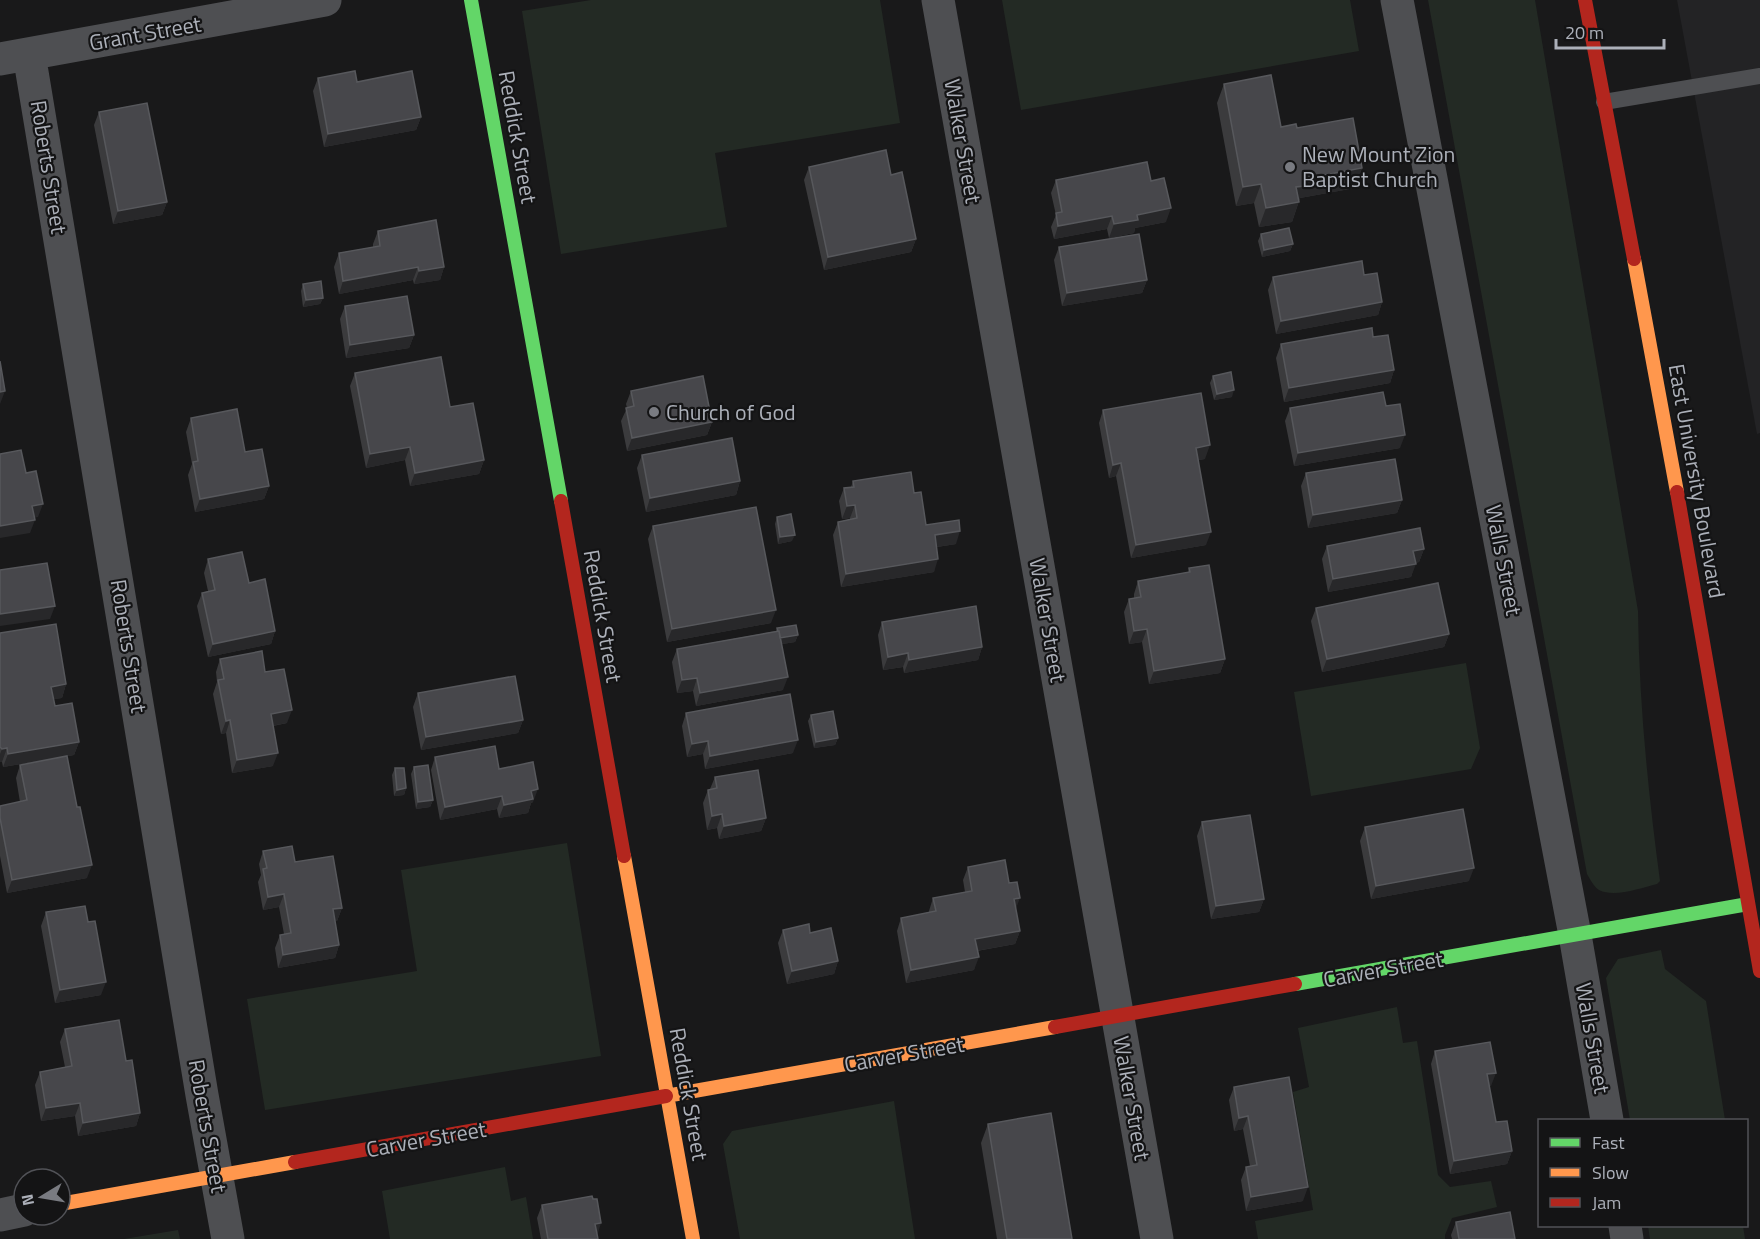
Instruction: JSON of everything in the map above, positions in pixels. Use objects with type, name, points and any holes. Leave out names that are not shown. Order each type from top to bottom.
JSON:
[{"type":"street","name":"Grant Street","points":[[15,56],[325,0]]},
{"type":"street","name":"Reddick Street","points":[[471,0],[693,1239]]},
{"type":"street","name":"Walker Street","points":[[938,0],[1157,1239]]},
{"type":"street","name":"Walls Street","points":[[1397,0],[1575,935],[1607,1119]]},
{"type":"street","name":"East University Boulevard","points":[[1585,0],[1664,410],[1754,903],[1760,971]]},
{"type":"street","name":"Roberts Street","points":[[15,56],[228,1239]]},
{"type":"street","name":"Carver Street","points":[[72,1202],[1754,903]]},
{"type":"lane","points":[[1604,102],[1760,76]]},
{"type":"shaded area","points":[[591,0],[880,0],[900,123],[715,153],[727,227],[561,254],[522,11]]},
{"type":"shaded area","points":[[1002,0],[1350,0],[1359,51],[1021,110]]},
{"type":"shaded area","points":[[1428,0],[1535,0],[1638,611],[1645,746],[1660,881],[1657,884],[1635,890],[1612,893],[1599,890],[1587,874]]},
{"type":"shaded area","points":[[1677,0],[1760,0],[1760,433],[1757,434]]},
{"type":"shaded area","points":[[1466,663],[1480,748],[1471,769],[1311,796],[1294,692]]},
{"type":"shaded area","points":[[567,843],[601,1056],[265,1110],[247,999],[417,971],[401,870]]},
{"type":"shaded area","points":[[1661,950],[1665,969],[1706,1001],[1725,1119],[1630,1119],[1606,978],[1618,959]]},
{"type":"shaded area","points":[[1397,1007],[1403,1043],[1417,1041],[1438,1175],[1450,1187],[1491,1181],[1497,1207],[1452,1218],[1445,1239],[1258,1239],[1255,1221],[1313,1210],[1293,1092],[1309,1087],[1298,1028]]},
{"type":"shaded area","points":[[894,1101],[915,1239],[740,1239],[723,1144],[732,1131]]},
{"type":"shaded area","points":[[505,1167],[511,1201],[526,1197],[533,1239],[390,1239],[382,1191]]},
{"type":"shaded area","points":[[1648,1227],[1743,1227],[1745,1239],[1650,1239]]},
{"type":"shaded area","points":[[178,1230],[180,1239],[124,1239]]},
{"type":"building","points":[[355,71],[357,82],[412,71],[421,117],[328,134],[318,78]]},
{"type":"building","name":"New Mount Zion Baptist Church","points":[[1271,75],[1281,127],[1296,124],[1297,128],[1353,118],[1362,168],[1303,179],[1304,186],[1296,187],[1299,202],[1266,208],[1261,184],[1243,187],[1224,84]]},
{"type":"building","points":[[147,103],[167,202],[118,211],[99,112]]},
{"type":"building","points":[[886,150],[891,175],[902,172],[916,239],[828,257],[809,167]]},
{"type":"building","points":[[1147,162],[1151,181],[1164,178],[1171,208],[1137,215],[1138,220],[1114,224],[1112,216],[1058,226],[1056,213],[1062,212],[1056,180]]},
{"type":"building","points":[[436,220],[444,267],[419,271],[418,267],[343,281],[339,253],[380,246],[378,231]]},
{"type":"building","points":[[1289,228],[1293,244],[1264,250],[1261,234]]},
{"type":"building","points":[[1139,234],[1147,280],[1067,293],[1059,247]]},
{"type":"building","points":[[1362,261],[1364,275],[1377,273],[1382,302],[1281,321],[1273,277]]},
{"type":"building","points":[[321,281],[323,298],[306,300],[303,284]]},
{"type":"building","points":[[407,296],[414,335],[350,345],[345,306]]},
{"type":"building","points":[[1372,328],[1373,337],[1388,335],[1394,370],[1289,388],[1281,344]]},
{"type":"building","points":[[441,357],[450,407],[473,403],[484,460],[415,473],[410,447],[370,454],[355,373]]},
{"type":"building","points":[[0,361],[5,391],[0,392]]},
{"type":"building","points":[[1231,372],[1234,390],[1217,394],[1213,376]]},
{"type":"building","points":[[703,376],[712,422],[632,438],[626,408],[634,406],[631,391]]},
{"type":"building","points":[[1383,392],[1386,406],[1400,404],[1405,435],[1298,453],[1290,408]]},
{"type":"building","points":[[1201,393],[1210,445],[1196,448],[1211,532],[1136,545],[1121,463],[1113,465],[1103,410]]},
{"type":"building","points":[[237,409],[245,452],[262,449],[269,486],[200,499],[193,462],[198,461],[191,418]]},
{"type":"building","points":[[732,438],[740,481],[650,498],[642,455]]},
{"type":"building","points":[[21,450],[26,473],[36,471],[43,504],[32,506],[35,520],[0,526],[0,454]]},
{"type":"building","points":[[1395,459],[1402,500],[1313,515],[1306,473]]},
{"type":"building","points":[[911,472],[914,493],[921,492],[926,525],[959,520],[960,531],[935,535],[938,559],[846,574],[838,522],[857,518],[855,505],[847,506],[844,488],[854,487],[853,481]]},
{"type":"building","points":[[756,507],[776,610],[672,629],[653,526]]},
{"type":"building","points":[[791,514],[795,535],[780,537],[777,517]]},
{"type":"building","points":[[1420,528],[1424,549],[1413,551],[1416,564],[1333,579],[1327,546]]},
{"type":"building","points":[[242,552],[249,583],[265,579],[275,631],[213,644],[202,593],[215,590],[208,559]]},
{"type":"building","points":[[47,563],[55,606],[0,614],[0,570]]},
{"type":"building","points":[[1209,565],[1225,659],[1154,671],[1147,629],[1134,631],[1129,599],[1141,597],[1138,581],[1190,572],[1189,568]]},
{"type":"building","points":[[1438,583],[1449,634],[1327,659],[1316,608]]},
{"type":"building","points":[[976,606],[982,647],[909,660],[908,653],[888,657],[882,622]]},
{"type":"building","points":[[56,624],[66,684],[51,687],[55,706],[72,703],[79,742],[8,754],[7,748],[0,747],[0,633]]},
{"type":"building","points":[[796,625],[798,635],[780,638],[777,628]]},
{"type":"building","points":[[779,631],[788,677],[700,693],[697,678],[682,680],[677,649]]},
{"type":"building","points":[[262,651],[265,672],[284,669],[292,710],[271,714],[278,753],[237,760],[230,720],[226,721],[218,680],[224,679],[220,659]]},
{"type":"building","points":[[515,676],[523,720],[426,737],[418,693]]},
{"type":"building","points":[[790,694],[798,740],[710,756],[708,741],[692,744],[686,713]]},
{"type":"building","points":[[833,711],[838,738],[816,742],[811,715]]},
{"type":"building","points":[[495,746],[499,769],[533,762],[538,789],[531,791],[533,799],[504,805],[502,796],[445,807],[435,757]]},
{"type":"building","points":[[67,756],[92,865],[12,880],[0,818],[0,806],[27,800],[20,765]]},
{"type":"building","points":[[428,765],[433,800],[418,802],[414,767]]},
{"type":"building","points":[[395,768],[404,768],[406,788],[397,790]]},
{"type":"building","points":[[758,770],[766,818],[724,826],[722,814],[712,816],[708,790],[717,788],[715,777]]},
{"type":"building","points":[[1463,809],[1474,868],[1376,886],[1365,827]]},
{"type":"building","points":[[1250,815],[1264,899],[1216,906],[1202,822]]},
{"type":"building","points":[[292,846],[295,862],[333,856],[342,908],[333,909],[339,945],[283,955],[280,935],[291,933],[284,894],[268,897],[263,869],[267,868],[263,851]]},
{"type":"building","points":[[1005,860],[1009,883],[1017,882],[1020,898],[1014,899],[1020,931],[975,939],[979,957],[911,970],[901,918],[936,911],[933,898],[972,891],[968,867]]},
{"type":"building","points":[[85,906],[88,922],[95,921],[106,982],[60,990],[46,912]]},
{"type":"building","points":[[809,924],[810,933],[831,928],[838,961],[792,971],[783,930]]},
{"type":"building","points":[[119,1020],[126,1061],[132,1060],[140,1113],[83,1123],[80,1103],[46,1108],[40,1072],[72,1066],[65,1029]]},
{"type":"building","points":[[1490,1042],[1496,1073],[1487,1074],[1496,1122],[1507,1121],[1512,1151],[1454,1161],[1435,1051]]},
{"type":"building","points":[[1289,1077],[1308,1187],[1251,1197],[1246,1167],[1257,1165],[1248,1116],[1239,1118],[1234,1087]]},
{"type":"building","points":[[1051,1113],[1072,1239],[1007,1239],[988,1124]]},
{"type":"building","points":[[592,1196],[593,1199],[597,1199],[601,1223],[595,1224],[598,1239],[548,1239],[542,1205]]},
{"type":"building","points":[[1510,1212],[1515,1239],[1459,1239],[1456,1222]]},
{"type":"traffic: fast","points":[[471,0],[561,501]]},
{"type":"traffic: fast","points":[[1295,984],[1748,904]]},
{"type":"traffic: slow","points":[[1634,259],[1677,492]]},
{"type":"traffic: slow","points":[[624,856],[693,1239]]},
{"type":"traffic: slow","points":[[666,1096],[1055,1027]]},
{"type":"traffic: slow","points":[[72,1202],[295,1162]]},
{"type":"traffic: jam","points":[[1585,0],[1634,259]]},
{"type":"traffic: jam","points":[[1677,492],[1760,971]]},
{"type":"traffic: jam","points":[[561,501],[624,856]]},
{"type":"traffic: jam","points":[[1055,1027],[1295,984]]},
{"type":"traffic: jam","points":[[295,1162],[666,1096]]},
{"type":"place","name":"New Mount Zion Baptist Church","points":[[1290,167]]},
{"type":"place","name":"Church of God","points":[[654,412]]}]
